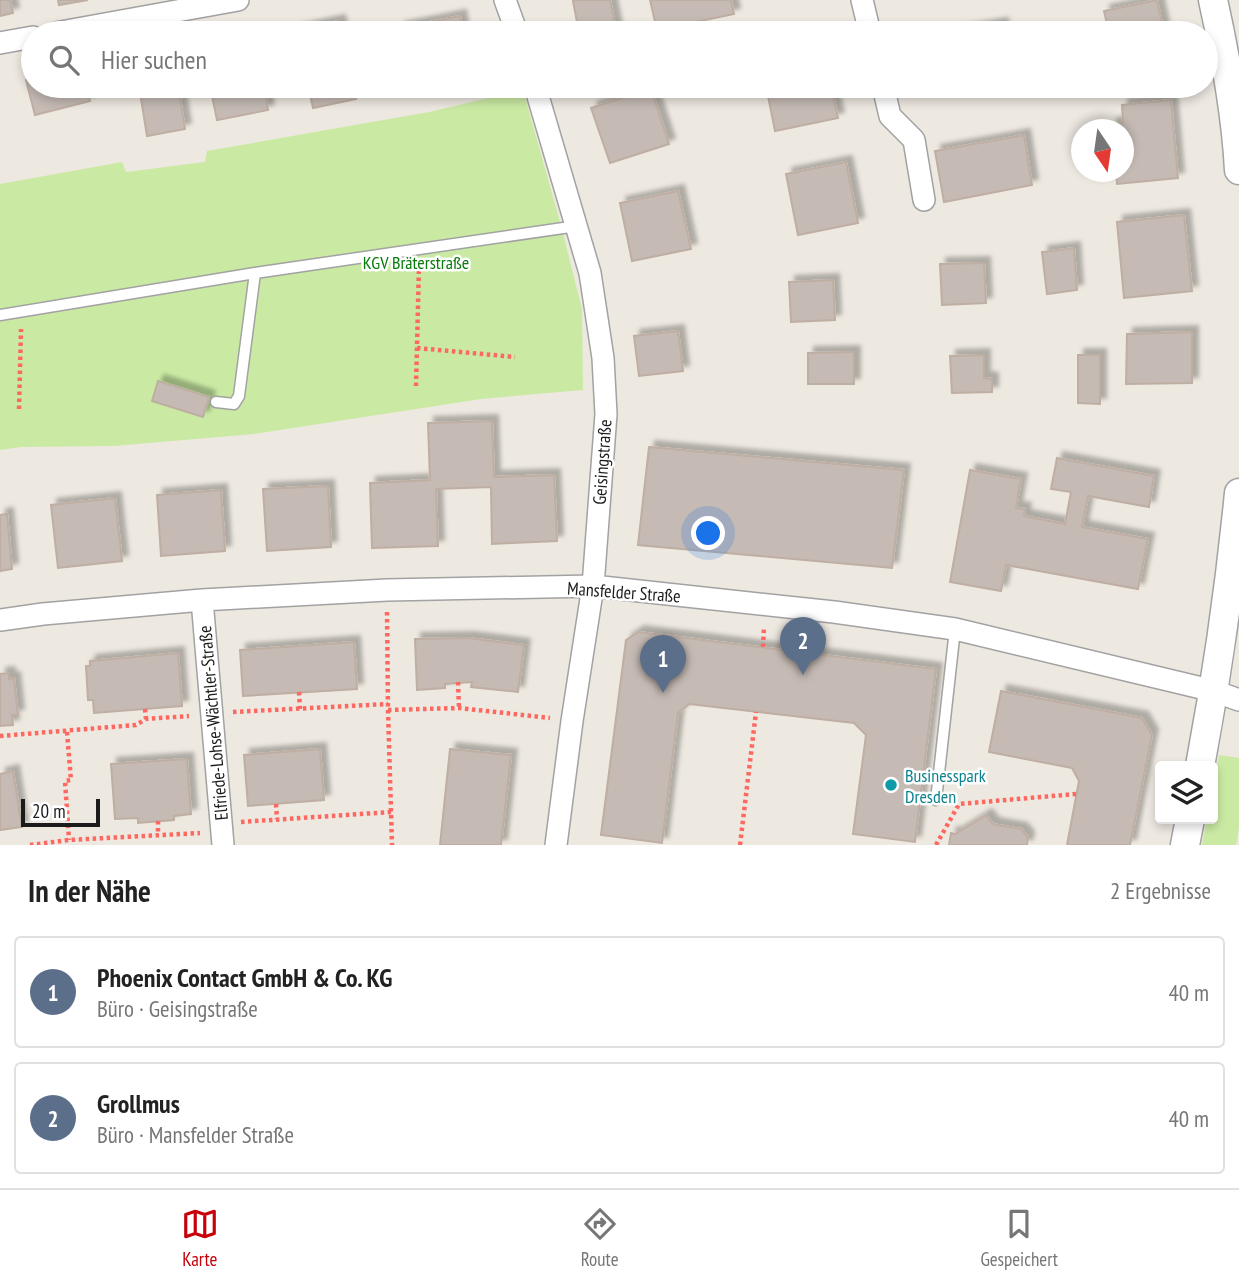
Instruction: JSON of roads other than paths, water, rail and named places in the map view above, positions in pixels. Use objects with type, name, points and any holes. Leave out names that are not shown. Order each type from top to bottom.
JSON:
[{"type":"street","points":[[122,21],[238,0]]},
{"type":"street","points":[[505,0],[513,21]]},
{"type":"street","points":[[862,0],[867,21]]},
{"type":"street","points":[[1213,0],[1218,21]]},
{"type":"street","points":[[1218,22],[1239,157]]},
{"type":"street","points":[[0,43],[21,39]]},
{"type":"street","name":"Geisingstraße","points":[[539,98],[590,273],[603,358],[606,414],[593,586],[555,845]]},
{"type":"street","points":[[886,98],[890,116],[914,140],[924,200]]},
{"type":"street","points":[[1202,761],[1227,695],[1239,493]]},
{"type":"street","name":"Mansfelder Straße","points":[[0,620],[202,600],[387,590],[593,586],[834,612],[956,629],[1227,695]]},
{"type":"street","name":"Elfriede-Lohse-Wächtler-Straße","points":[[202,600],[213,713],[213,828],[223,845]]},
{"type":"street","points":[[1185,845],[1189,824]]},
{"type":"lane","points":[[0,315],[255,273],[577,226]]},
{"type":"lane","points":[[216,402],[234,404],[239,396],[255,273]]},
{"type":"lane","points":[[936,800],[956,629]]},
{"type":"place","name":"Grollmus","points":[[803,675]]},
{"type":"place","name":"Phoenix Contact GmbH & Co. KG","points":[[663,693]]},
{"type":"place","name":"Businesspark Dresden","points":[[891,785]]},
{"type":"park label","name":"KGV Bräterstraße","points":[[416,262]]}]
